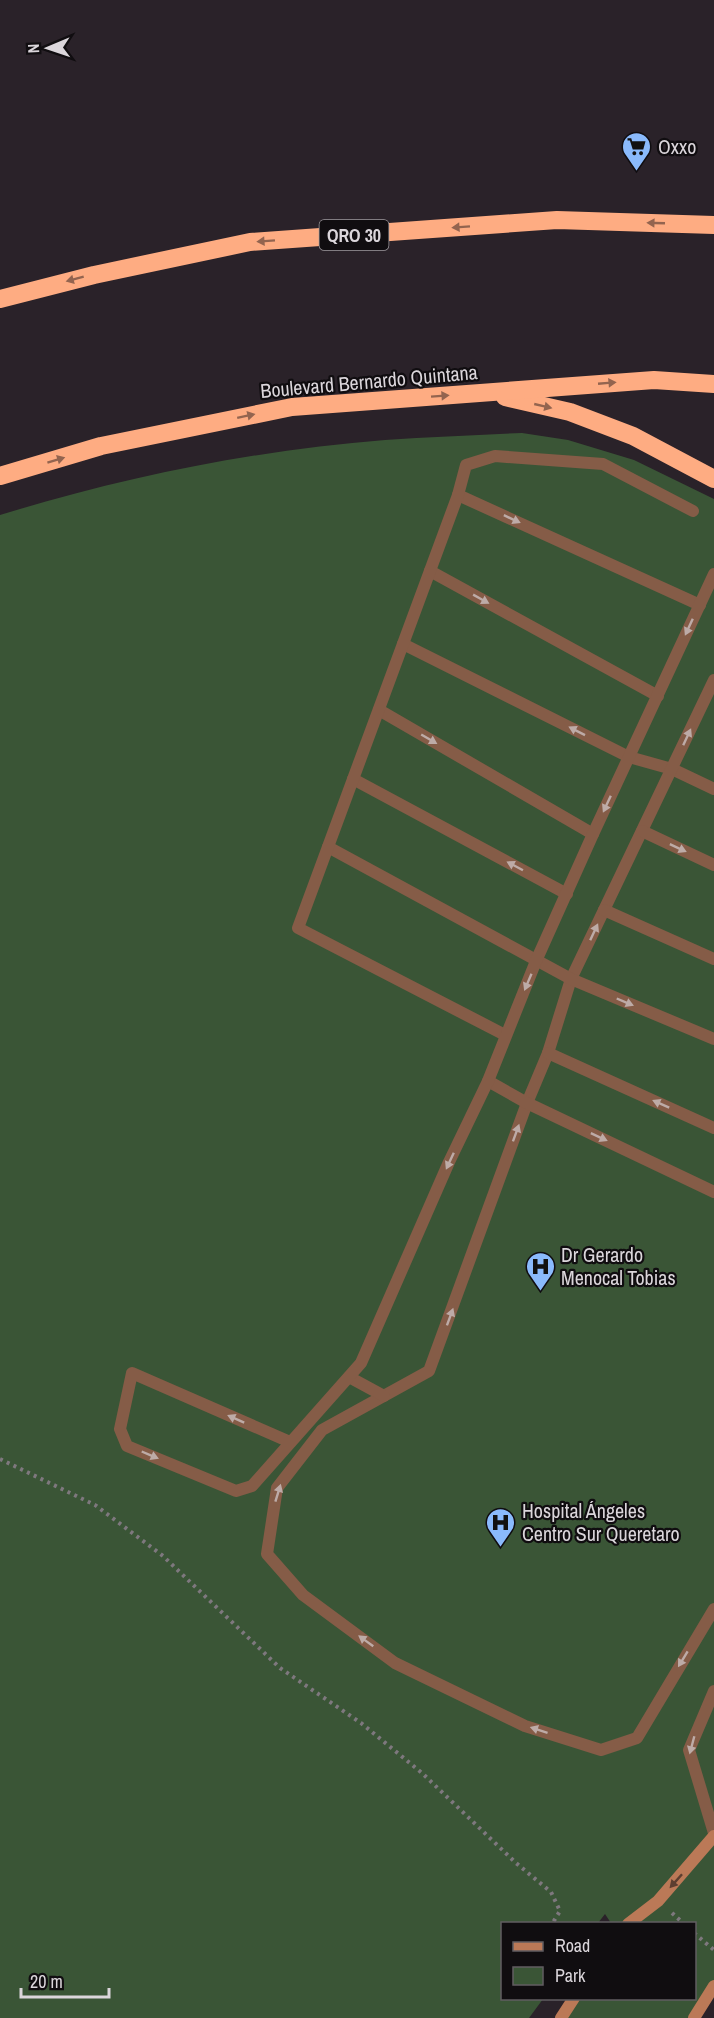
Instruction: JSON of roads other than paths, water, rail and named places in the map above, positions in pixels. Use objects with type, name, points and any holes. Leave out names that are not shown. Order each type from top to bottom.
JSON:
[{"type":"highway","name":"QRO 30","points":[[0,299],[94,274],[250,242],[557,220],[714,225]]},
{"type":"highway","name":"Boulevard Bernardo Quintana","points":[[0,476],[101,446],[292,407],[654,380],[714,384]]},
{"type":"highway","points":[[486,393],[570,412],[633,436],[714,479]]},
{"type":"street","points":[[629,1922],[658,1901],[714,1835]]},
{"type":"street","points":[[694,2018],[714,1986]]},
{"type":"street","points":[[561,2018],[573,2000]]},
{"type":"lane","points":[[505,1035],[298,928],[458,495],[466,465],[495,456],[603,464],[693,511]]},
{"type":"lane","points":[[458,495],[700,605]]},
{"type":"lane","points":[[430,571],[658,696]]},
{"type":"lane","points":[[290,1442],[132,1372],[120,1429],[127,1446],[236,1491],[252,1486],[361,1363],[449,1162],[488,1081],[505,1035],[593,834],[714,574]]},
{"type":"lane","points":[[403,644],[629,757],[672,769],[714,789]]},
{"type":"lane","points":[[714,680],[711,697],[672,769],[572,979],[548,1053],[527,1103],[429,1371],[322,1430],[277,1488],[267,1554],[303,1595],[395,1663],[525,1726],[601,1750],[637,1738],[714,1609]]},
{"type":"lane","points":[[379,710],[593,834]]},
{"type":"lane","points":[[353,779],[567,894]]},
{"type":"lane","points":[[642,831],[714,865]]},
{"type":"lane","points":[[328,847],[572,979],[714,1039]]},
{"type":"lane","points":[[604,910],[714,959]]},
{"type":"lane","points":[[548,1053],[714,1128]]},
{"type":"lane","points":[[488,1081],[527,1103],[714,1192]]},
{"type":"lane","points":[[349,1377],[384,1396]]},
{"type":"lane","points":[[714,1691],[688,1750],[714,1835]]},
{"type":"place","name":"Oxxo","points":[[637,172]]},
{"type":"place","name":"Dr Gerardo Menocal Tobias","points":[[540,1292]]},
{"type":"place","name":"Hospital Ángeles Centro Sur Queretaro","points":[[501,1548]]}]
